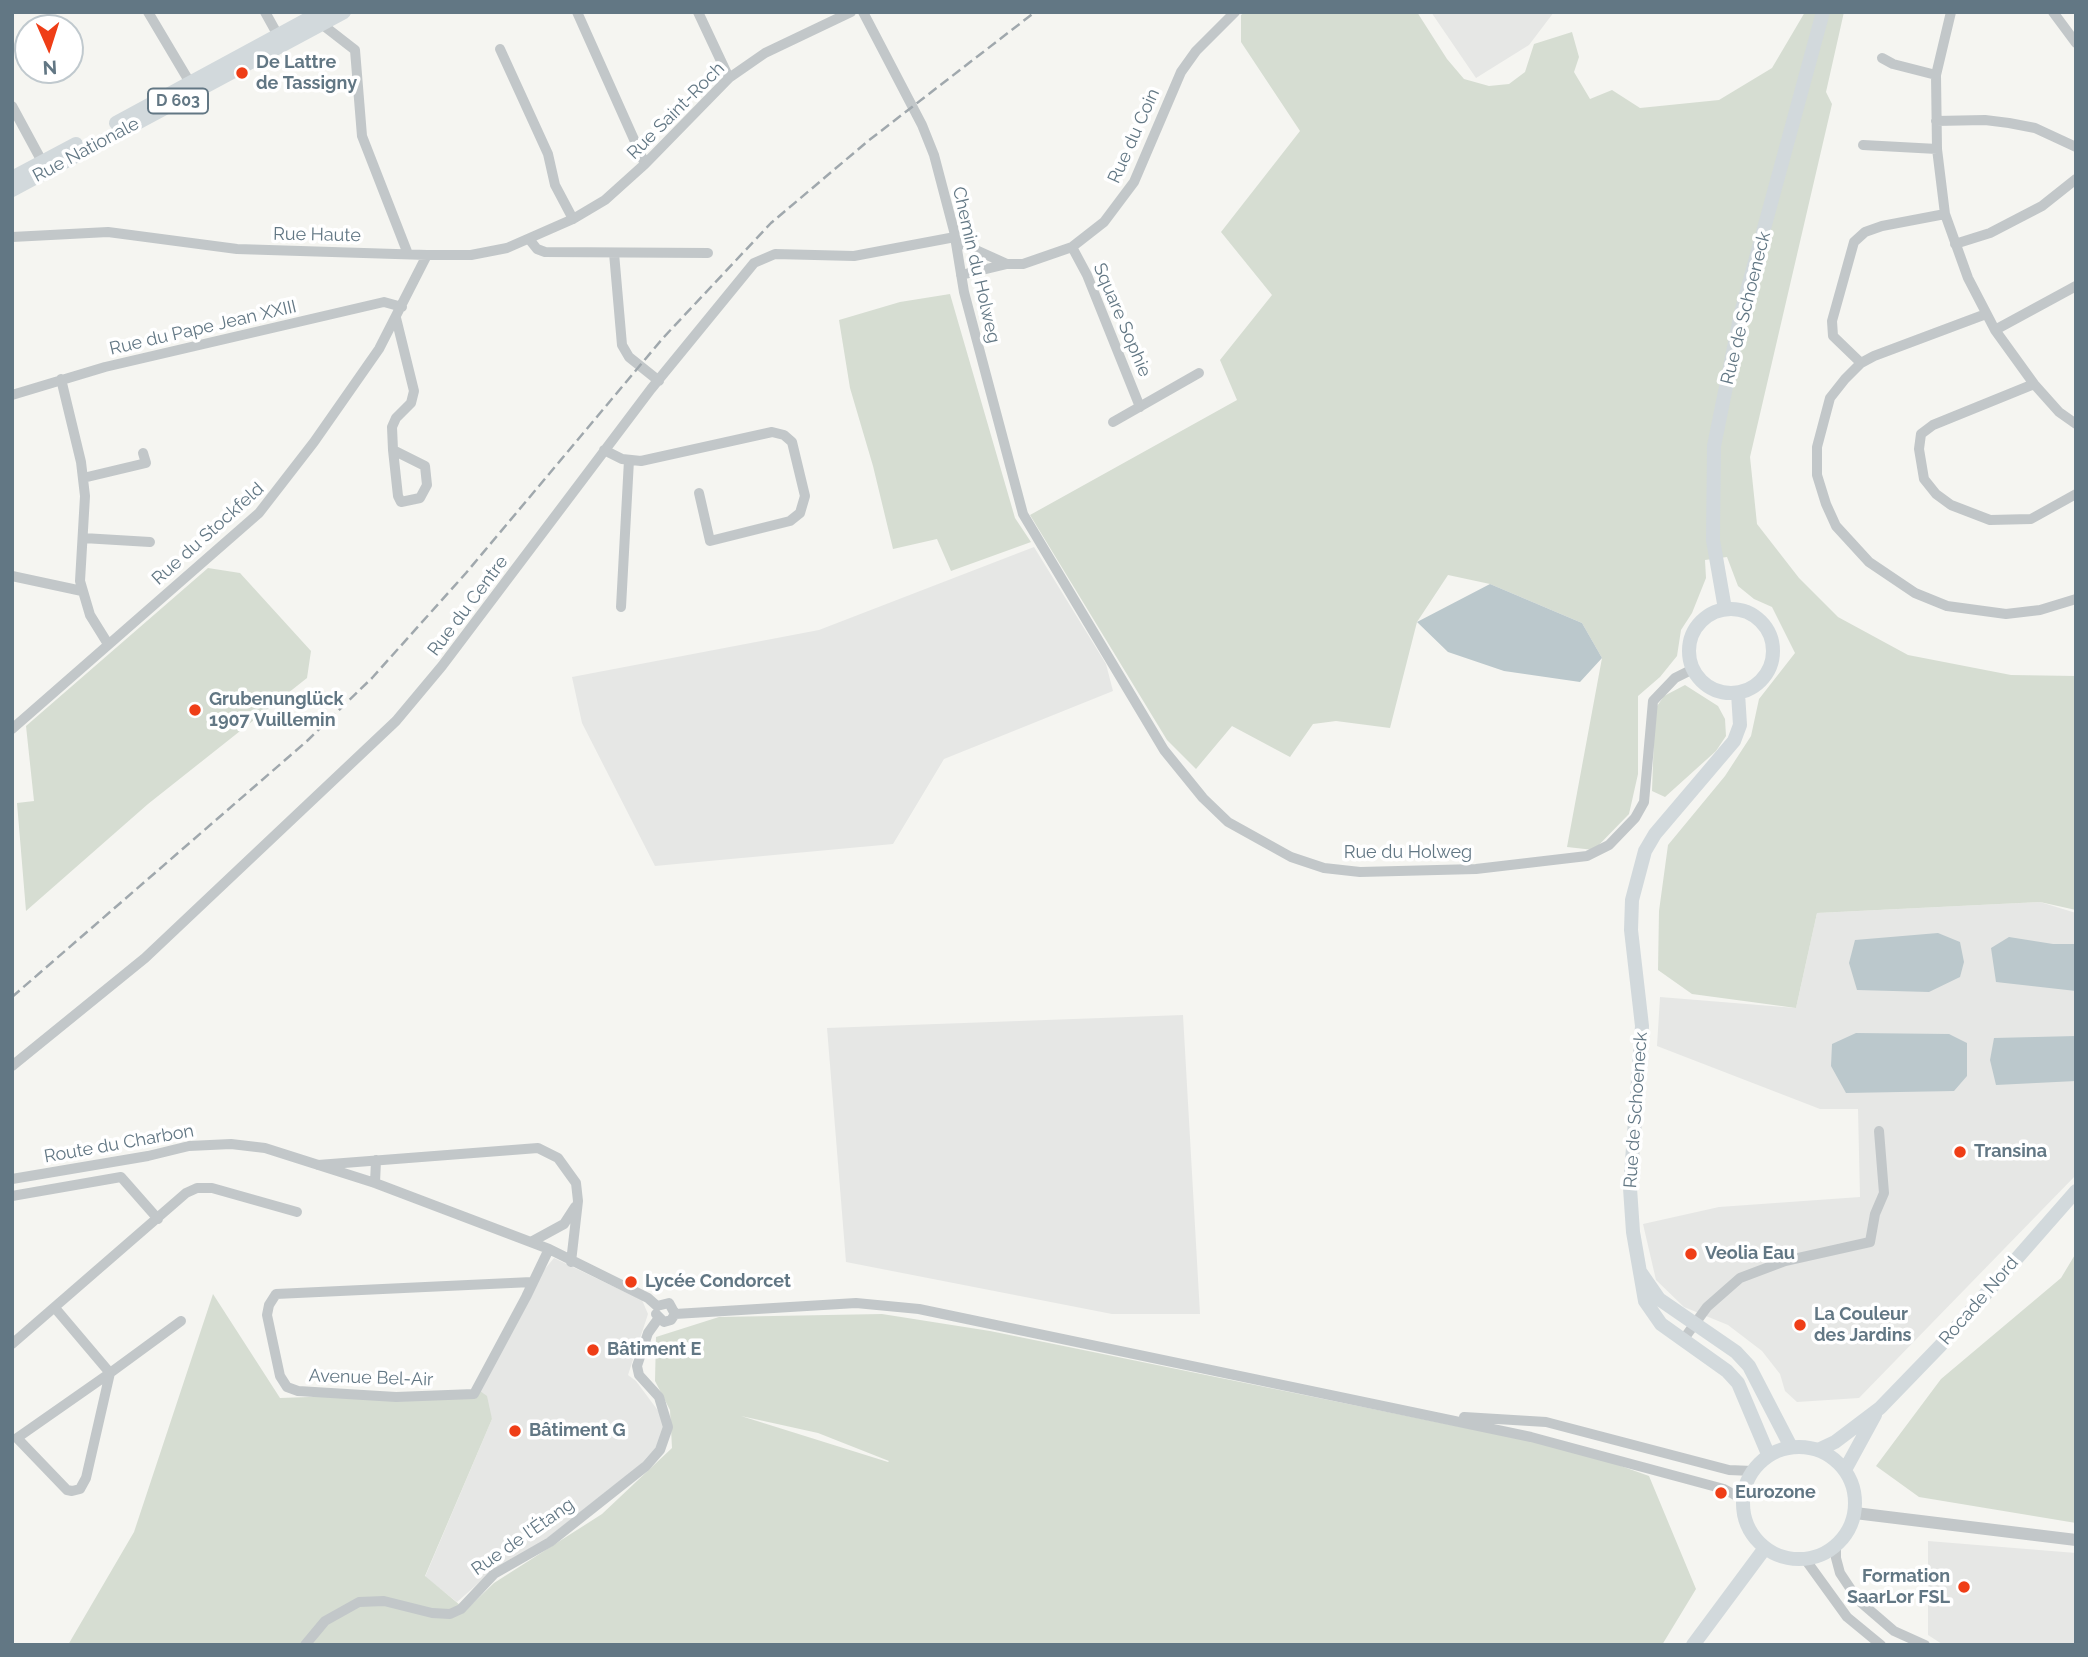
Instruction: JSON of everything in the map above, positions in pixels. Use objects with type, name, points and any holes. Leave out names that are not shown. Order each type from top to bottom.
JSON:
[{"type":"main road","name":"Rue Nationale","points":[[12,178],[45,166],[319,18],[344,12]]},
{"type":"main road","name":"Rue de Schoeneck","points":[[1726,609],[1713,540],[1714,446],[1741,313],[1824,12]]},
{"type":"main road","name":"Rue Nationale","points":[[12,190],[45,166]]},
{"type":"main road","points":[[1726,609],[1751,613],[1761,621],[1772,641],[1772,663],[1767,674],[1749,689],[1738,692],[1709,687],[1693,669],[1689,646],[1695,629],[1708,615],[1726,609]]},
{"type":"main road","name":"Rue de Schoeneck","points":[[1738,692],[1740,725],[1734,741],[1655,834],[1645,851],[1632,900],[1630,930],[1642,1040],[1630,1188],[1638,1269],[1645,1301],[1653,1316],[1727,1371],[1738,1383],[1768,1454]]},
{"type":"main road","name":"Rocade Nord","points":[[1880,1408],[1940,1346],[2076,1191]]},
{"type":"main road","name":"Rue de Schoeneck","points":[[1638,1269],[1659,1299],[1736,1352],[1749,1366],[1791,1447]]},
{"type":"main road","points":[[1818,1450],[1835,1442],[1880,1408]]},
{"type":"main road","points":[[1845,1470],[1880,1408]]},
{"type":"main road","points":[[1791,1447],[1818,1450],[1845,1470],[1855,1497],[1855,1513],[1849,1530],[1825,1553],[1805,1559],[1780,1557],[1765,1548],[1751,1534],[1743,1516],[1742,1499],[1752,1471],[1768,1454],[1791,1447]]},
{"type":"main road","points":[[1693,1645],[1765,1548]]},
{"type":"street","points":[[148,12],[193,87]]},
{"type":"street","points":[[265,12],[281,40]]},
{"type":"street","points":[[577,12],[645,164]]},
{"type":"street","points":[[698,12],[729,78]]},
{"type":"street","name":"Rue Saint-Roch","points":[[529,239],[573,219],[605,200],[645,164],[729,78],[765,52],[851,12]]},
{"type":"street","name":"Chemin du Holweg","points":[[863,12],[922,125],[956,239],[961,275],[1023,514],[1035,535]]},
{"type":"street","name":"Rue du Coin","points":[[961,275],[1007,264],[1023,264],[1072,247],[1104,222],[1124,199],[1143,163],[1181,72],[1196,51],[1235,12]]},
{"type":"street","points":[[1951,12],[1937,75],[1937,149],[1945,214],[1955,244],[1995,330],[2034,384],[2059,412],[2076,424]]},
{"type":"street","points":[[2053,12],[2076,43]]},
{"type":"street","points":[[319,18],[355,50],[362,136],[408,254]]},
{"type":"street","points":[[500,49],[548,154],[555,185],[573,219]]},
{"type":"street","points":[[1882,58],[1893,64],[1937,75]]},
{"type":"street","points":[[12,106],[45,166]]},
{"type":"street","points":[[1936,121],[1985,120],[2010,123],[2035,128],[2076,147]]},
{"type":"street","points":[[1863,145],[1937,149]]},
{"type":"street","points":[[1955,244],[1990,233],[2042,206],[2076,179]]},
{"type":"street","points":[[1861,363],[1833,336],[1832,321],[1854,242],[1864,232],[1882,226],[1945,214]]},
{"type":"street","name":"Rue Haute","points":[[12,237],[108,232],[237,249],[427,255],[471,255],[507,248],[529,239]]},
{"type":"street","points":[[529,239],[537,249],[545,252],[708,253]]},
{"type":"street","points":[[956,239],[1007,264]]},
{"type":"street","name":"Rue du Centre","points":[[12,1066],[145,958],[396,721],[442,666],[604,450],[746,271],[763,257],[781,254],[854,256],[956,239]]},
{"type":"street","name":"Square Sophie","points":[[1072,247],[1087,275],[1140,407]]},
{"type":"street","points":[[614,253],[620,340],[629,357],[659,381]]},
{"type":"street","name":"Rue du Stockfeld","points":[[12,729],[259,513],[329,421],[379,349],[427,255]]},
{"type":"street","points":[[1995,330],[2076,286]]},
{"type":"street","name":"Rue du Pape Jean XXIII","points":[[12,395],[61,379],[384,302],[402,307]]},
{"type":"street","points":[[1986,314],[1861,363],[1830,398],[1817,447],[1817,475],[1826,504],[1847,539],[1888,576],[1915,593],[1947,606],[2006,614],[2040,610],[2076,599]]},
{"type":"street","points":[[393,450],[425,466],[427,485],[420,498],[401,502],[393,450],[393,422],[411,403],[414,391],[396,318]]},
{"type":"street","name":"Square Sophie","points":[[1113,422],[1199,373]]},
{"type":"street","points":[[61,379],[83,478],[80,567],[82,591],[90,615],[108,644]]},
{"type":"street","points":[[2034,384],[1933,425],[1921,434],[1919,449],[1924,479],[1936,495],[1951,505],[1990,520],[2010,522],[2031,519],[2076,494]]},
{"type":"street","points":[[604,450],[629,460],[652,459],[772,432],[784,435],[792,442],[805,496],[800,513],[790,521],[710,541],[699,493]]},
{"type":"street","points":[[83,478],[146,463],[143,453]]},
{"type":"street","points":[[621,607],[629,460]]},
{"type":"street","name":"Rue du Holweg","points":[[1035,535],[1164,750],[1187,781],[1228,822],[1291,857],[1324,868],[1373,872],[1476,869],[1587,856],[1609,845],[1635,818],[1644,802],[1653,701],[1675,678],[1693,669]]},
{"type":"street","points":[[82,538],[150,542]]},
{"type":"street","points":[[12,576],[82,591]]},
{"type":"street","points":[[1683,1340],[1707,1307],[1724,1290],[1759,1269],[1870,1242],[1875,1214],[1884,1193],[1879,1131]]},
{"type":"street","name":"Route du Charbon","points":[[12,1179],[212,1144],[265,1149],[374,1183],[549,1249],[648,1298],[657,1306]]},
{"type":"street","name":"Route du Charbon","points":[[312,1165],[538,1149],[558,1158],[576,1183],[578,1202],[571,1262]]},
{"type":"street","points":[[374,1183],[376,1160]]},
{"type":"street","points":[[12,1196],[121,1177],[158,1219]]},
{"type":"street","points":[[12,1344],[186,1193],[197,1188],[212,1188],[297,1212]]},
{"type":"street","points":[[530,1242],[564,1224],[578,1202]]},
{"type":"street","name":"Avenue Bel-Air","points":[[532,1282],[276,1294],[269,1305],[267,1315],[280,1376],[287,1387],[298,1391],[397,1397],[474,1394],[532,1282],[549,1249]]},
{"type":"street","points":[[675,1314],[669,1303],[657,1306],[657,1319],[668,1322],[675,1314],[856,1303],[919,1309],[1344,1400],[1446,1417],[1555,1442],[1724,1489],[1742,1499]]},
{"type":"street","points":[[55,1308],[110,1373]]},
{"type":"street","name":"Rue de l'Étang","points":[[305,1645],[325,1622],[340,1610],[359,1602],[384,1601],[432,1614],[450,1614],[461,1609],[476,1590],[495,1574],[550,1542],[646,1466],[660,1450],[668,1427],[659,1397],[639,1375],[637,1366],[648,1333],[657,1319]]},
{"type":"street","points":[[110,1373],[86,1478],[77,1491],[67,1490],[15,1440],[181,1321]]},
{"type":"street","points":[[1446,1417],[1546,1422],[1729,1470],[1752,1471]]},
{"type":"street","points":[[1855,1513],[2076,1540]]},
{"type":"street","points":[[1836,1545],[1840,1573],[1858,1600],[1894,1630],[1925,1645]]},
{"type":"street","points":[[1805,1559],[1847,1617],[1881,1645]]},
{"type":"shaded area","points":[[1245,12],[1417,12],[1447,59],[1464,79],[1489,86],[1509,84],[1525,72],[1534,44],[1572,32],[1579,57],[1574,72],[1590,99],[1612,90],[1640,108],[1719,100],[1772,68],[1805,12],[1844,12],[1826,92],[1832,104],[1750,457],[1757,524],[1799,578],[1838,617],[1908,655],[2011,675],[2076,676],[2076,910],[2040,902],[1817,913],[1796,1008],[1692,994],[1658,970],[1659,911],[1668,845],[1725,776],[1751,736],[1759,699],[1795,653],[1772,607],[1754,599],[1738,586],[1727,557],[1705,560],[1706,578],[1692,613],[1681,630],[1677,656],[1660,677],[1638,696],[1638,774],[1629,814],[1594,850],[1567,847],[1602,658],[1582,623],[1490,584],[1448,575],[1417,622],[1390,728],[1336,721],[1313,724],[1290,757],[1232,726],[1196,769],[1167,740],[1030,515],[1237,400],[1220,360],[1272,295],[1221,232],[1300,131],[1241,42],[1241,15]]},
{"type":"shaded area","points":[[1431,12],[1554,12],[1529,45],[1476,78]]},
{"type":"shaded area","points":[[950,294],[1015,518],[1031,542],[951,571],[937,539],[893,549],[850,388],[839,320],[900,302]]},
{"type":"shaded area","points":[[1034,547],[1106,664],[1113,691],[944,759],[893,844],[655,866],[582,723],[572,677],[819,630]]},
{"type":"shaded area","points":[[208,568],[240,573],[311,651],[307,678],[148,804],[26,911],[17,803],[34,801],[26,726]]},
{"type":"shaded area","points":[[1490,584],[1582,623],[1602,658],[1580,682],[1504,671],[1448,652],[1417,622]]},
{"type":"shaded area","points":[[1685,685],[1718,706],[1725,719],[1726,736],[1716,751],[1665,797],[1652,791],[1655,709],[1664,696]]},
{"type":"shaded area","points":[[2040,902],[2076,913],[2076,1175],[1859,1398],[1797,1402],[1785,1391],[1780,1374],[1762,1351],[1728,1325],[1684,1307],[1656,1280],[1643,1224],[1719,1207],[1860,1197],[1858,1109],[1820,1109],[1657,1046],[1660,997],[1796,1008],[1817,913]]},
{"type":"shaded area","points":[[1938,933],[1960,942],[1964,962],[1960,977],[1929,992],[1857,990],[1849,963],[1855,940]]},
{"type":"shaded area","points":[[2009,937],[2053,944],[2076,944],[2076,991],[1996,982],[1991,948]]},
{"type":"shaded area","points":[[1183,1015],[1200,1314],[1112,1314],[846,1262],[827,1028]]},
{"type":"shaded area","points":[[1856,1033],[1949,1034],[1967,1043],[1967,1076],[1954,1091],[1846,1093],[1831,1066],[1832,1044]]},
{"type":"shaded area","points":[[2076,1036],[2076,1081],[1996,1085],[1990,1060],[1994,1038]]},
{"type":"shaded area","points":[[2076,1253],[2076,1523],[1919,1497],[1876,1466],[1941,1379],[2061,1278]]},
{"type":"shaded area","points":[[554,1258],[642,1300],[648,1314],[628,1375],[636,1381],[662,1416],[664,1429],[660,1443],[640,1465],[545,1540],[498,1566],[457,1602],[425,1577],[492,1419],[480,1391],[539,1276]]},
{"type":"shaded area","points":[[213,1294],[280,1398],[480,1391],[487,1396],[492,1419],[425,1576],[466,1610],[494,1583],[602,1514],[672,1448],[670,1410],[655,1381],[656,1337],[719,1317],[882,1314],[990,1331],[1579,1451],[1649,1476],[1696,1589],[1662,1645],[68,1645],[134,1532]],"holes":[[[741,1416],[818,1433],[889,1461]]]},
{"type":"shaded area","points":[[1928,1541],[2076,1553],[2076,1645],[1942,1644],[1928,1635]]},
{"type":"railway","points":[[12,997],[307,741],[372,678],[466,573],[663,338],[771,223],[868,141],[1035,12]]},
{"type":"place","name":"De Lattre de Tassigny","points":[[242,73]]},
{"type":"place","name":"Grubenunglück 1907 Vuillemin","points":[[195,710]]},
{"type":"place","name":"Transina","points":[[1960,1152]]},
{"type":"place","name":"Veolia Eau","points":[[1691,1254]]},
{"type":"place","name":"Lycée Condorcet","points":[[631,1282]]},
{"type":"place","name":"La Couleur des Jardins","points":[[1800,1325]]},
{"type":"place","name":"Bâtiment E","points":[[593,1350]]},
{"type":"place","name":"Bâtiment G","points":[[515,1431]]},
{"type":"place","name":"Eurozone","points":[[1721,1493]]},
{"type":"place","name":"Formation SaarLor FSL","points":[[1964,1587]]}]
